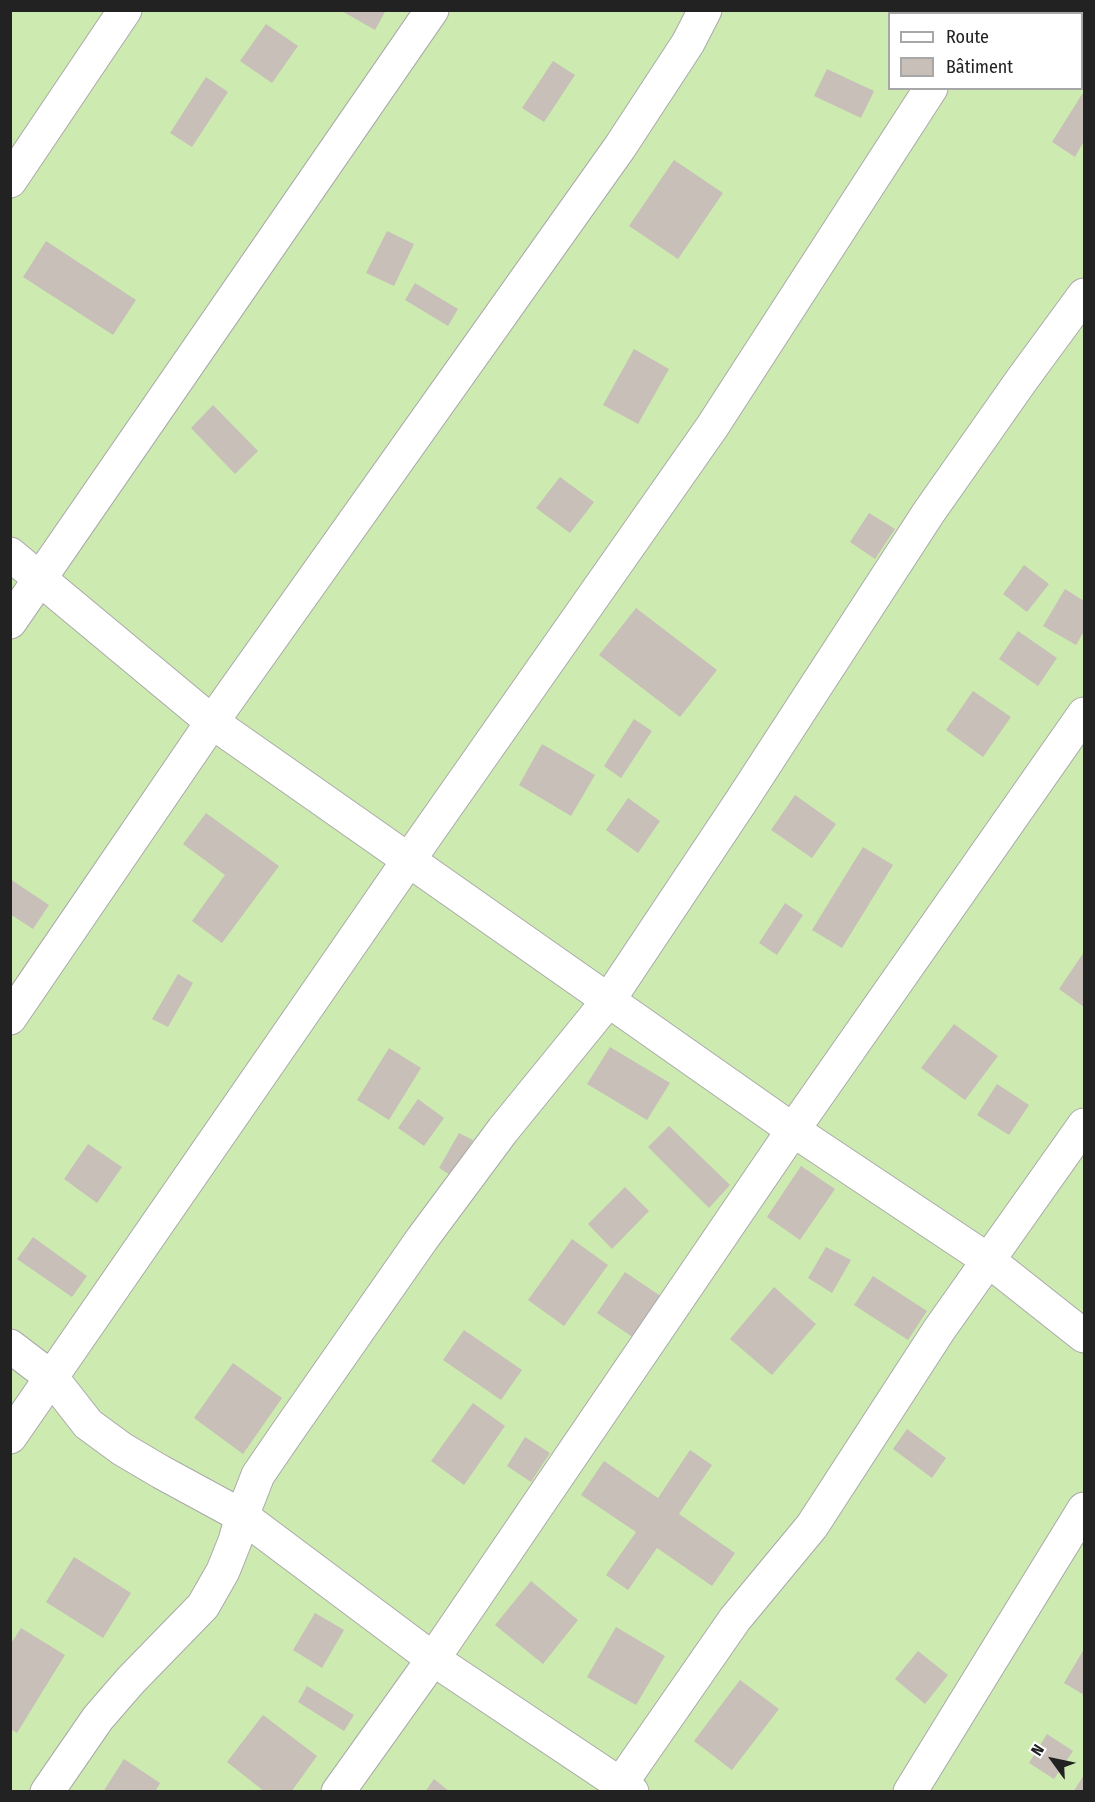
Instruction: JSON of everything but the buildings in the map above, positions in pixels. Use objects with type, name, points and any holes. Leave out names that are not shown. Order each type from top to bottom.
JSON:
[{"type":"street","points":[[10,181],[124,10]]},
{"type":"street","points":[[10,622],[432,10]]},
{"type":"street","points":[[10,1018],[212,722],[613,156],[688,43],[705,10]]},
{"type":"street","points":[[10,1437],[408,861],[712,427],[930,90]]},
{"type":"street","points":[[47,1791],[98,1718],[203,1606],[223,1571],[258,1475],[422,1239],[503,1130],[608,1001],[929,512],[1084,295]]},
{"type":"street","points":[[10,554],[212,722],[793,1130],[988,1260],[1084,1336]]},
{"type":"street","points":[[338,1791],[433,1659],[793,1130],[1084,714]]},
{"type":"street","points":[[10,1346],[52,1378],[88,1424],[161,1473],[242,1516],[433,1659],[623,1789],[735,1619],[812,1526],[939,1330],[1084,1125]]},
{"type":"street","points":[[910,1791],[1084,1509]]},
{"type":"green space","points":[[11,11],[1084,11],[1084,1791],[11,1791]]}]
